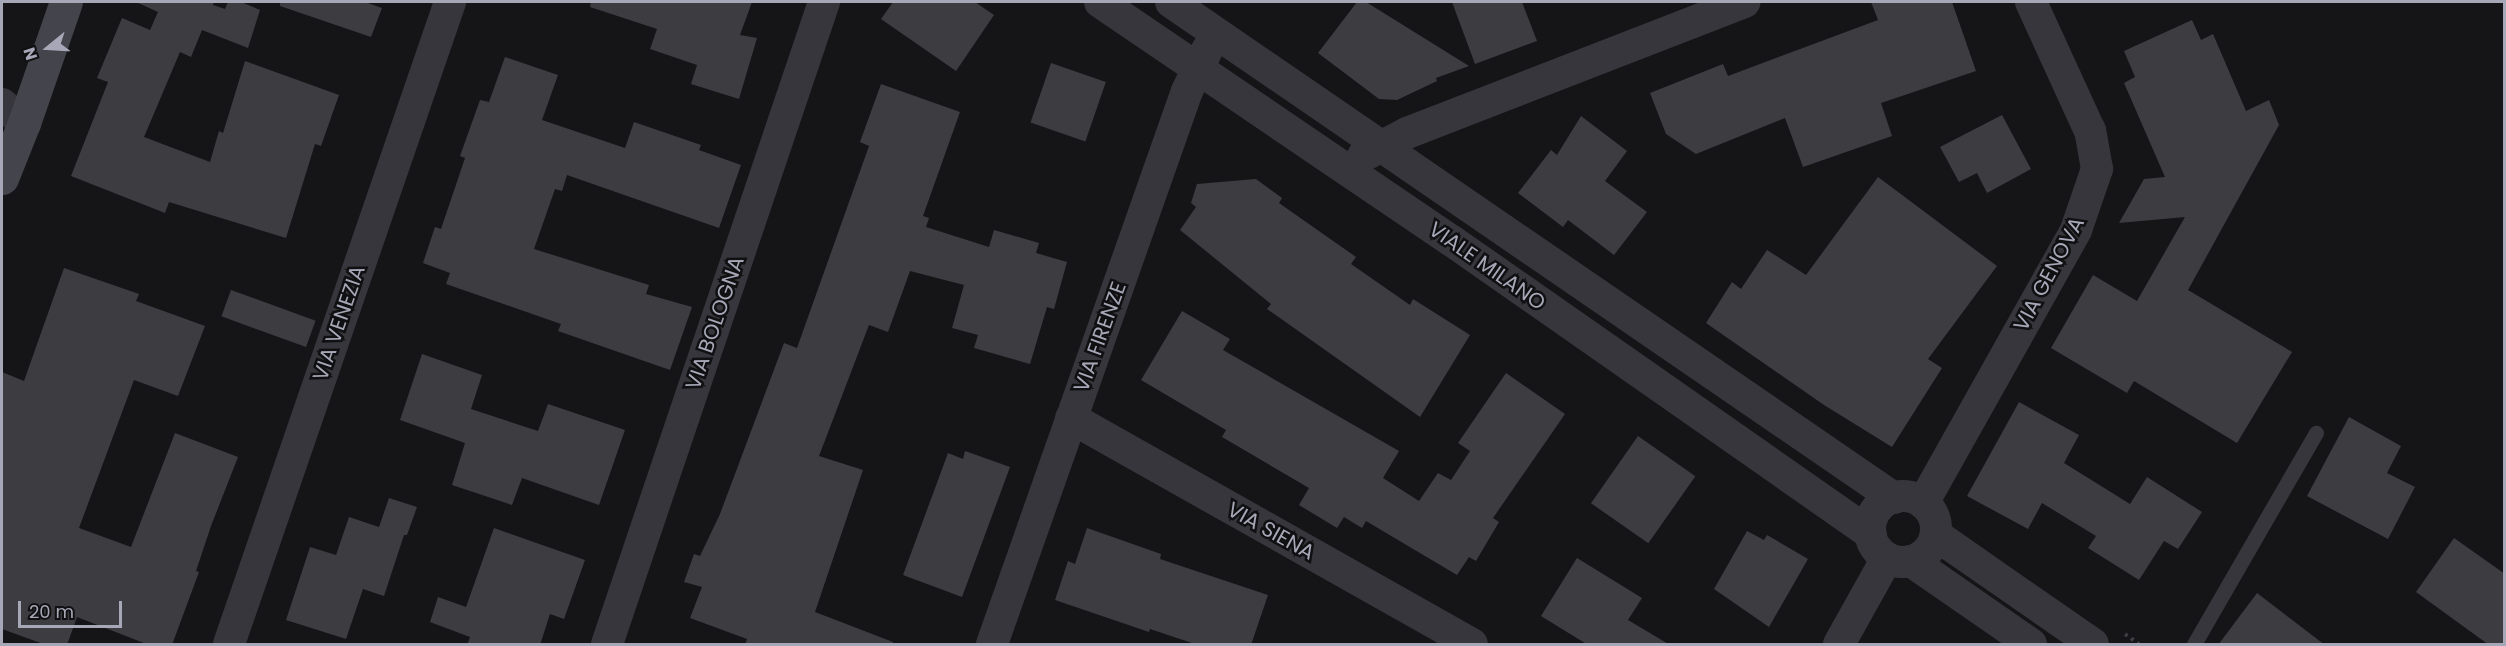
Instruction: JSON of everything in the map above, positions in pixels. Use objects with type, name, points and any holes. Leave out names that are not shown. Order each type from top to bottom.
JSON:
[{"type":"main road","points":[[2,178],[13,114],[66,2]]},
{"type":"street","name":"VIA VENEZIA","points":[[228,645],[450,2]]},
{"type":"street","name":"VIA BOLOGNA","points":[[607,645],[824,2]]},
{"type":"street","name":"VIALE MILANO","points":[[1100,2],[1342,168],[1452,240],[1890,551],[2031,645]]},
{"type":"street","name":"VIALE MILANO","points":[[1171,2],[1379,146],[1908,500]]},
{"type":"street","points":[[1342,168],[1379,146],[1745,2]]},
{"type":"street","name":"VIA GENOVA","points":[[1908,500],[2076,230],[2097,169],[2090,131],[2031,2]]},
{"type":"street","name":"VIA FIRENZE","points":[[992,645],[1197,68],[1217,34]]},
{"type":"street","name":"VIA SIENA","points":[[1071,418],[1472,645]]},
{"type":"street","points":[[1908,500],[1931,512],[1936,535],[1930,549],[1890,551],[1871,522],[1875,512],[1908,500]]},
{"type":"street","points":[[1936,535],[2093,645]]},
{"type":"street","points":[[1839,645],[1890,551]]},
{"type":"lane","points":[[2194,645],[2316,433]]},
{"type":"building","points":[[136,2],[214,2],[213,5],[225,9],[228,2],[241,2],[260,10],[248,48],[202,30],[191,57],[180,52],[144,137],[210,162],[219,131],[223,133],[245,61],[339,95],[321,146],[315,144],[286,238],[169,202],[165,213],[71,176],[108,82],[97,78],[122,18],[150,30],[158,12]]},
{"type":"building","points":[[280,2],[365,2],[382,8],[371,37],[280,6]]},
{"type":"building","points":[[591,2],[752,2],[740,35],[757,38],[739,99],[691,84],[697,65],[650,49],[657,29],[590,7]]},
{"type":"building","points":[[893,2],[975,2],[994,15],[956,71],[881,19]]},
{"type":"building","points":[[1357,2],[1366,2],[1469,66],[1436,78],[1437,81],[1397,100],[1379,99],[1318,53]]},
{"type":"building","points":[[1452,2],[1522,2],[1537,41],[1475,64]]},
{"type":"building","points":[[1871,2],[1952,2],[1976,71],[1881,103],[1892,136],[1803,167],[1785,118],[1696,154],[1666,134],[1650,93],[1723,64],[1728,76],[1878,20]]},
{"type":"building","points":[[2192,20],[2201,40],[2213,34],[2246,111],[2269,100],[2279,125],[2188,290],[2292,352],[2237,443],[2134,381],[2127,393],[2051,348],[2093,275],[2137,301],[2185,217],[2119,223],[2144,179],[2165,177],[2124,83],[2135,77],[2124,51]]},
{"type":"building","points":[[505,57],[558,75],[542,120],[625,148],[634,122],[701,145],[699,150],[741,165],[719,228],[567,175],[562,191],[555,189],[534,249],[649,285],[646,294],[692,307],[670,370],[558,331],[561,324],[446,284],[450,273],[423,263],[435,227],[441,229],[465,158],[460,156],[480,100],[489,102]]},
{"type":"building","points":[[1051,63],[1106,82],[1085,141],[1030,123]]},
{"type":"building","points":[[881,84],[960,112],[923,216],[929,218],[926,227],[989,247],[994,230],[1039,243],[1036,253],[1067,262],[1054,309],[1047,307],[1030,364],[974,348],[978,335],[952,328],[964,285],[910,271],[888,332],[869,325],[819,456],[863,470],[815,612],[893,642],[892,645],[745,645],[747,639],[690,618],[702,587],[684,582],[694,554],[700,556],[720,514],[784,343],[797,348],[869,146],[860,142]]},
{"type":"building","points":[[2002,115],[2031,169],[1987,193],[1977,173],[1959,182],[1940,147]]},
{"type":"building","points":[[1581,116],[1627,151],[1605,181],[1647,212],[1614,255],[1568,220],[1563,227],[1518,193],[1551,150],[1557,155]]},
{"type":"building","points":[[1878,177],[1997,266],[1928,359],[1942,368],[1892,447],[1824,405],[1706,323],[1732,282],[1741,289],[1767,250],[1806,275]]},
{"type":"building","points":[[1256,179],[1282,198],[1279,203],[1356,257],[1351,264],[1410,305],[1413,299],[1470,335],[1420,417],[1267,309],[1271,304],[1180,230],[1196,207],[1191,203],[1197,184]]},
{"type":"building","points":[[64,268],[139,294],[136,301],[205,326],[178,396],[134,380],[79,528],[131,547],[175,433],[238,457],[211,526],[196,571],[199,572],[172,645],[149,645],[77,617],[67,645],[46,645],[2,629],[2,372],[24,381]]},
{"type":"building","points":[[231,290],[316,321],[306,347],[221,316]]},
{"type":"building","points":[[1182,311],[1230,339],[1223,350],[1399,451],[1383,478],[1419,501],[1438,473],[1451,480],[1470,451],[1458,443],[1506,373],[1565,414],[1493,518],[1499,522],[1476,561],[1469,557],[1457,575],[1366,521],[1362,528],[1344,517],[1337,528],[1299,505],[1309,488],[1222,437],[1226,430],[1141,380]]},
{"type":"building","points":[[422,354],[482,375],[471,409],[538,431],[548,404],[625,430],[599,505],[522,478],[512,505],[452,485],[465,443],[400,420]]},
{"type":"building","points":[[2019,402],[2079,435],[2064,463],[2130,504],[2147,477],[2202,512],[2178,549],[2164,541],[2139,580],[2088,548],[2096,536],[2042,503],[2028,529],[1967,496]]},
{"type":"building","points":[[2349,417],[2401,446],[2387,473],[2415,487],[2388,539],[2307,496]]},
{"type":"building","points":[[1638,436],[1695,476],[1648,543],[1591,503]]},
{"type":"building","points":[[965,451],[1010,467],[962,597],[903,575],[948,453],[963,459]]},
{"type":"building","points":[[389,498],[417,507],[407,535],[404,535],[384,596],[363,589],[346,639],[286,620],[310,547],[336,555],[349,517],[379,527]]},
{"type":"building","points":[[494,528],[585,560],[564,619],[550,614],[540,645],[467,645],[470,637],[430,622],[438,597],[466,607]]},
{"type":"building","points":[[1087,528],[1161,554],[1160,559],[1268,595],[1251,645],[1198,645],[1150,629],[1149,632],[1055,600],[1068,561],[1075,564]]},
{"type":"building","points":[[1747,531],[1764,540],[1767,535],[1808,559],[1769,627],[1714,589]]},
{"type":"building","points":[[2454,538],[2505,574],[2505,645],[2489,645],[2416,592]]},
{"type":"building","points":[[1577,558],[1642,598],[1628,620],[1670,645],[1588,645],[1541,616]]},
{"type":"building","points":[[2257,593],[2325,645],[2218,645]]}]
